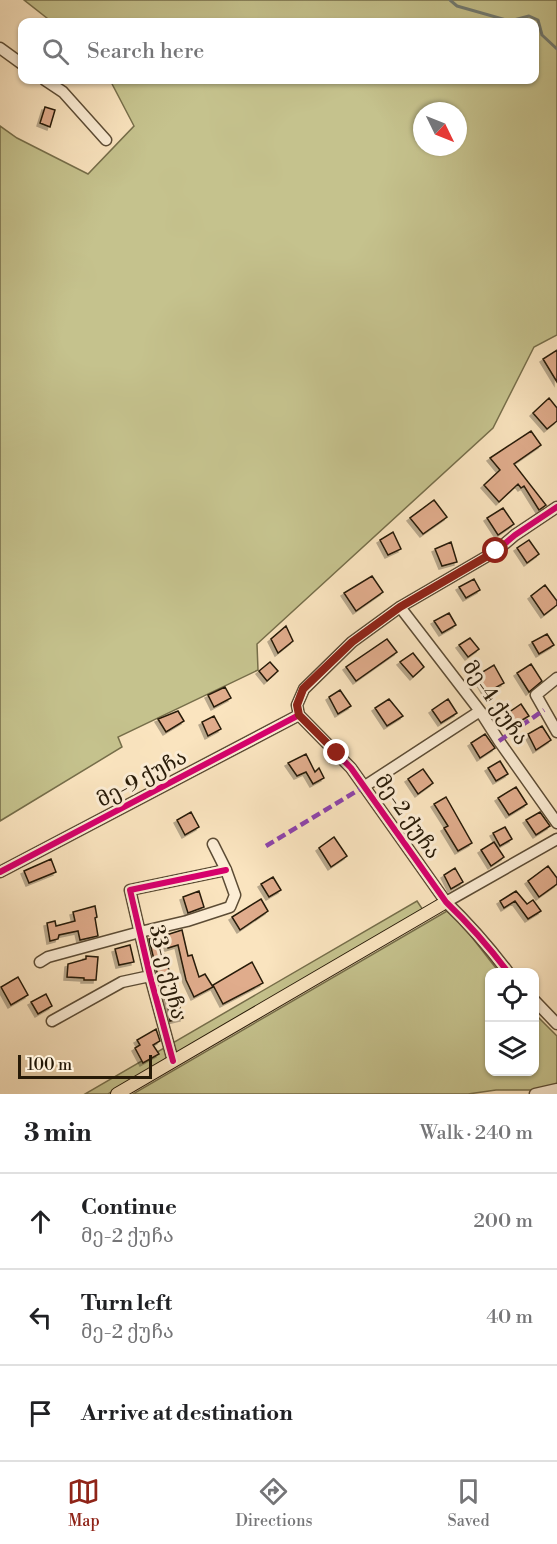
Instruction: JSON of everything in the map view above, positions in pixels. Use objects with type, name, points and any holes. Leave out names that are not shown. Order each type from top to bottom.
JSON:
[{"type":"main road","points":[[117,1094],[446,902]]},
{"type":"street","points":[[0,48],[18,61]]},
{"type":"street","points":[[51,84],[63,92],[106,140]]},
{"type":"street","points":[[299,715],[297,705],[303,689],[352,642],[400,607],[496,551],[557,507]]},
{"type":"street","name":"მე-4 ქუჩა","points":[[400,607],[480,711],[557,823]]},
{"type":"street","points":[[557,678],[536,695],[557,732]]},
{"type":"street","points":[[364,786],[480,711]]},
{"type":"street","name":"მე-2 ქუჩა","points":[[299,715],[351,768],[446,902],[470,925],[505,968]]},
{"type":"street","name":"მე-9 ქუჩა","points":[[0,872],[299,715]]},
{"type":"street","points":[[446,902],[557,839]]},
{"type":"street","points":[[40,962],[48,957],[230,907],[236,895],[213,844]]},
{"type":"street","name":"33-ე ქუჩა","points":[[173,1061],[130,890],[226,870]]},
{"type":"street","points":[[52,1021],[122,982],[150,976]]},
{"type":"street","points":[[539,1005],[557,1024]]},
{"type":"street","points":[[535,1094],[557,1089]]},
{"type":"shaded area","points":[[24,0],[557,0],[557,335],[534,347],[493,428],[257,644],[258,670],[118,737],[122,747],[0,821],[0,126],[17,138],[88,174],[134,126],[112,84],[539,84],[539,18],[47,18]]},
{"type":"shaded area","points":[[417,901],[423,910],[108,1094],[85,1094]]},
{"type":"shaded area","points":[[447,911],[464,927],[496,968],[485,968],[485,1076],[539,1076],[539,1018],[557,1036],[557,1085],[532,1090],[496,1090],[468,1094],[133,1094]]},
{"type":"building","points":[[45,107],[55,110],[50,127],[40,123]]},
{"type":"building","points":[[557,350],[557,382],[543,359]]},
{"type":"building","points":[[549,398],[557,408],[557,421],[547,429],[533,413]]},
{"type":"building","points":[[531,431],[541,445],[514,464],[546,505],[539,510],[524,486],[521,488],[518,484],[499,502],[484,485],[500,470],[490,458]]},
{"type":"building","points":[[434,500],[447,517],[423,534],[410,518]]},
{"type":"building","points":[[503,508],[514,524],[498,535],[487,518]]},
{"type":"building","points":[[393,532],[401,549],[388,555],[380,540]]},
{"type":"building","points":[[529,540],[539,554],[527,563],[517,548]]},
{"type":"building","points":[[451,542],[457,562],[442,566],[435,549]]},
{"type":"building","points":[[372,576],[383,592],[356,611],[344,593]]},
{"type":"building","points":[[474,579],[480,590],[466,598],[459,587]]},
{"type":"building","points":[[545,585],[557,601],[557,605],[544,615],[531,596]]},
{"type":"building","points":[[449,613],[456,625],[442,633],[434,621]]},
{"type":"building","points":[[286,626],[293,641],[278,653],[271,639]]},
{"type":"building","points":[[547,634],[554,645],[539,654],[532,642]]},
{"type":"building","points":[[470,638],[479,649],[468,657],[459,645]]},
{"type":"building","points":[[387,639],[397,652],[356,681],[346,667]]},
{"type":"building","points":[[413,653],[424,667],[413,677],[400,662]]},
{"type":"building","points":[[270,662],[278,671],[267,681],[259,671]]},
{"type":"building","points":[[531,664],[542,681],[529,692],[517,673]]},
{"type":"building","points":[[494,665],[504,683],[486,693],[476,676]]},
{"type":"building","points":[[225,687],[231,698],[214,707],[208,695]]},
{"type":"building","points":[[340,690],[351,706],[338,714],[329,697]]},
{"type":"building","points":[[389,699],[403,716],[387,726],[375,708]]},
{"type":"building","points":[[448,699],[457,713],[441,723],[432,710]]},
{"type":"building","points":[[521,704],[529,716],[512,726],[505,715]]},
{"type":"building","points":[[178,711],[184,721],[166,732],[158,719]]},
{"type":"building","points":[[214,716],[221,729],[208,736],[202,722]]},
{"type":"building","points":[[542,726],[551,740],[536,750],[528,734]]},
{"type":"building","points":[[485,734],[495,748],[480,758],[471,743]]},
{"type":"building","points":[[306,754],[315,772],[319,768],[324,778],[313,784],[306,772],[297,776],[288,763]]},
{"type":"building","points":[[500,761],[508,774],[496,781],[488,768]]},
{"type":"building","points":[[423,769],[433,783],[418,794],[408,779]]},
{"type":"building","points":[[516,787],[527,804],[509,815],[498,798]]},
{"type":"building","points":[[446,797],[472,843],[458,851],[444,828],[448,826],[434,804]]},
{"type":"building","points":[[191,812],[199,827],[185,835],[177,820]]},
{"type":"building","points":[[540,812],[550,826],[536,835],[526,820]]},
{"type":"building","points":[[505,827],[512,839],[500,846],[493,833]]},
{"type":"building","points":[[334,837],[347,856],[331,867],[319,848]]},
{"type":"building","points":[[494,842],[504,857],[491,866],[481,850]]},
{"type":"building","points":[[51,859],[56,872],[29,883],[24,871]]},
{"type":"building","points":[[548,866],[557,878],[557,884],[539,897],[528,881]]},
{"type":"building","points":[[455,868],[463,882],[451,889],[444,875]]},
{"type":"building","points":[[273,877],[281,890],[269,897],[261,884]]},
{"type":"building","points":[[199,891],[204,907],[188,913],[183,897]]},
{"type":"building","points":[[516,891],[527,904],[533,900],[541,911],[528,919],[515,901],[504,908],[500,901]]},
{"type":"building","points":[[261,899],[268,911],[240,930],[232,917]]},
{"type":"building","points":[[95,906],[98,936],[80,940],[78,931],[59,935],[58,939],[50,941],[47,923],[55,921],[56,926],[75,921],[73,912]]},
{"type":"building","points":[[182,930],[188,956],[192,955],[199,977],[205,974],[213,987],[194,997],[186,980],[178,945],[168,948],[163,936]]},
{"type":"building","points":[[158,937],[170,973],[158,976],[149,939]]},
{"type":"building","points":[[130,945],[134,962],[119,965],[115,949]]},
{"type":"building","points":[[86,956],[98,957],[96,980],[67,977],[68,964],[86,959]]},
{"type":"building","points":[[252,962],[263,983],[223,1004],[213,985]]},
{"type":"building","points":[[18,977],[28,995],[11,1005],[1,987]]},
{"type":"building","points":[[174,987],[183,1018],[170,1021],[162,990]]},
{"type":"building","points":[[46,994],[52,1006],[38,1014],[31,1002]]},
{"type":"building","points":[[156,1029],[160,1041],[153,1045],[159,1054],[143,1063],[135,1048],[140,1045],[137,1040]]},
{"type":"waterway","points":[[450,0],[457,6],[499,18]]},
{"type":"waterway","points":[[521,18],[529,16],[534,18]]},
{"type":"waterway","points":[[539,24],[542,35],[557,49]]},
{"type":"marked path","points":[[499,741],[544,710]]},
{"type":"marked path","points":[[266,846],[365,786]]},
{"type":"cycle path","points":[[505,968],[479,936],[446,902],[351,768],[299,715],[297,705],[304,689],[352,642],[400,607],[496,551],[515,535],[557,507]]},
{"type":"cycle path","points":[[0,872],[299,715]]},
{"type":"cycle path","points":[[173,1061],[130,890],[226,870]]},
{"type":"route","points":[[337,753],[299,715],[297,705],[303,689],[352,642],[400,607],[496,551]]}]
